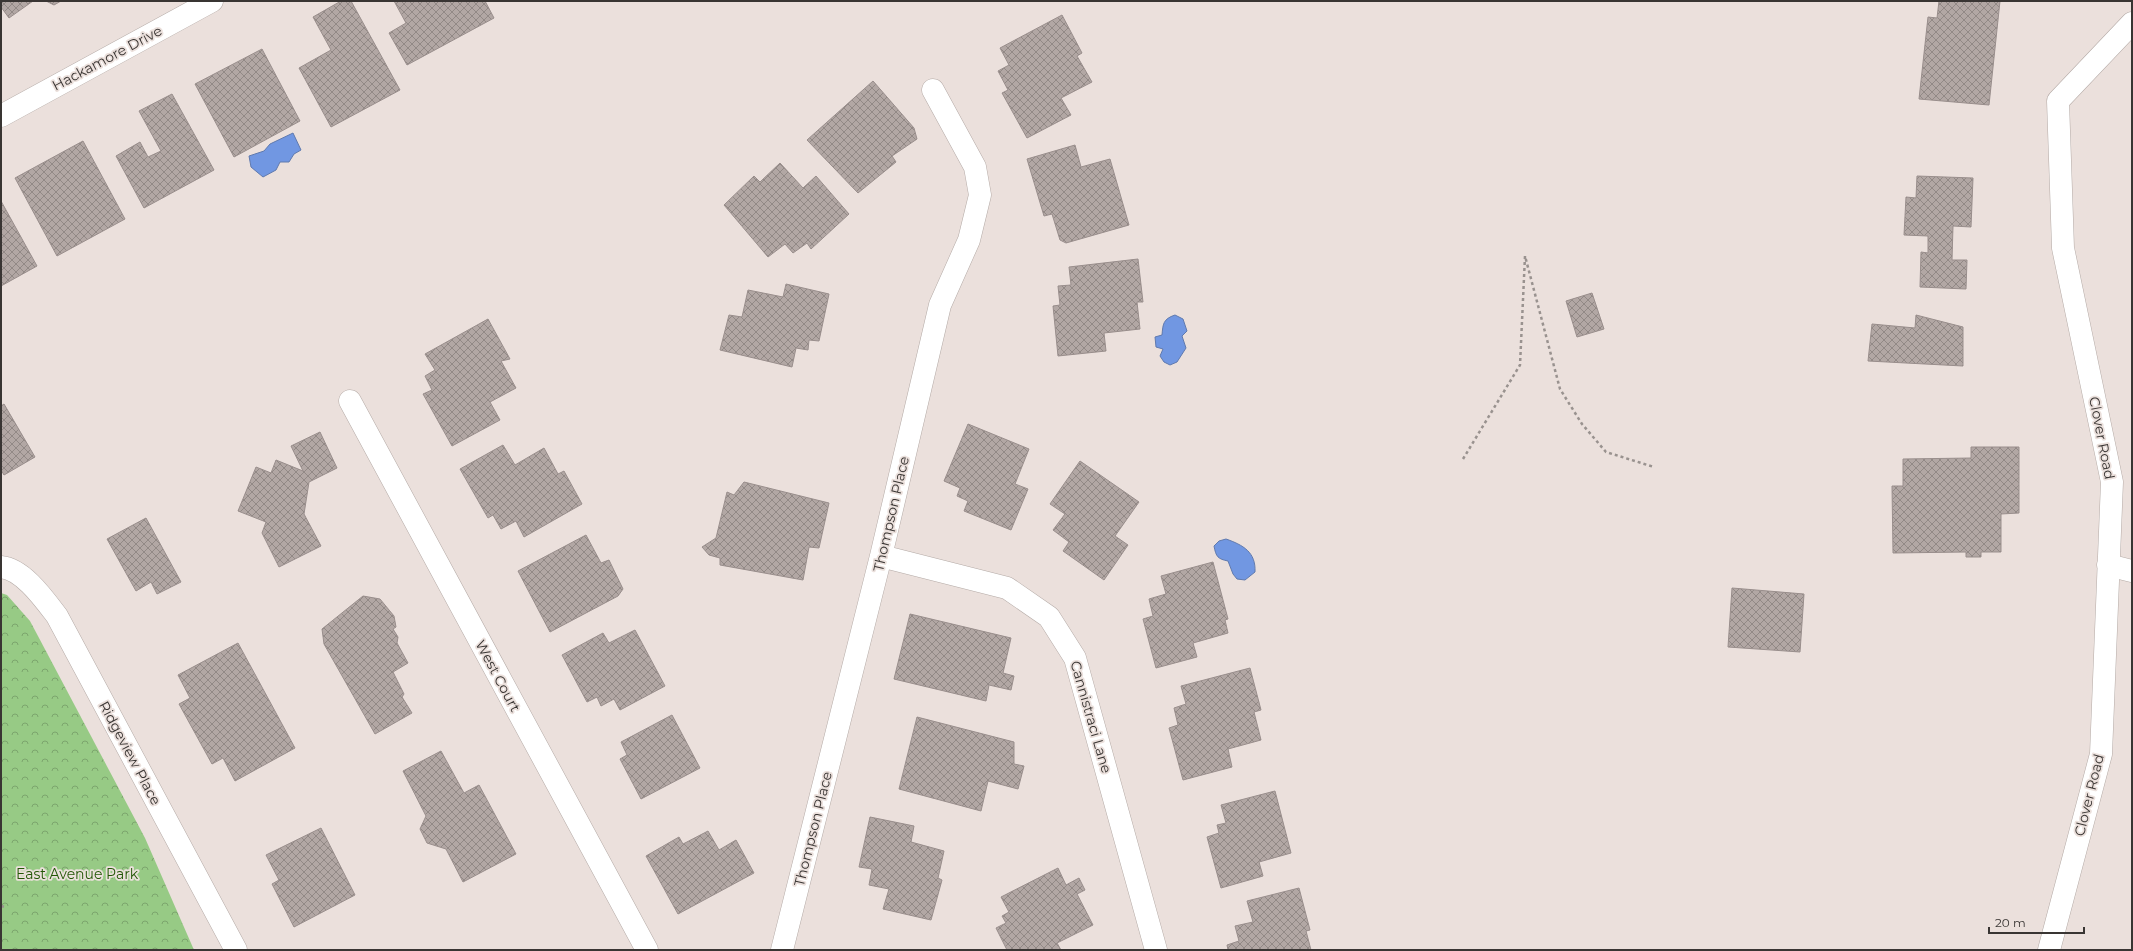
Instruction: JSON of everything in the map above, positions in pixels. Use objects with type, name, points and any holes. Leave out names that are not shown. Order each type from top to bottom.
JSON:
[{"type":"street","name":"Hackamore Drive","points":[[1,116],[212,1]]},
{"type":"street","name":"Clover Road","points":[[2049,950],[2101,754],[2112,482],[2063,248],[2058,101],[2132,23]]},
{"type":"street","name":"Thompson Place","points":[[782,950],[881,556],[940,305],[969,240],[980,195],[975,167],[933,90]]},
{"type":"street","name":"West Court","points":[[350,401],[647,950]]},
{"type":"street","name":"Cannistraci Lane","points":[[881,556],[1007,588],[1049,617],[1075,658],[1156,950]]},
{"type":"street","points":[[2108,565],[2132,571]]},
{"type":"street","name":"Ridgeview Place","points":[[5,568],[33,586],[57,616],[236,950]]},
{"type":"path","points":[[1464,458],[1520,365],[1525,256],[1560,389],[1582,424],[1606,452],[1654,467]]},
{"type":"path","points":[[1,906],[5,907]]},
{"type":"green space","name":"East Avenue Park","points":[[1,593],[7,595],[30,621],[145,838],[194,950],[1,950]]},
{"type":"water","points":[[293,133],[301,150],[294,154],[289,162],[280,162],[276,170],[263,177],[251,167],[249,156],[264,151],[270,144]]},
{"type":"water","points":[[1175,315],[1183,319],[1187,331],[1182,336],[1186,348],[1177,362],[1170,365],[1164,362],[1160,356],[1163,349],[1156,347],[1155,337],[1162,335],[1164,322],[1168,318]]},
{"type":"water","points":[[1226,539],[1243,547],[1251,554],[1255,565],[1255,572],[1245,580],[1237,579],[1233,574],[1228,561],[1220,558],[1216,553],[1214,546],[1219,541]]},
{"type":"building","points":[[1,1],[33,1],[9,18],[1,7]]},
{"type":"building","points":[[46,1],[61,1],[54,5]]},
{"type":"building","points":[[341,1],[351,1],[400,90],[331,127],[299,68],[331,50],[313,17]]},
{"type":"building","points":[[394,1],[485,1],[494,18],[407,65],[389,33],[406,23]]},
{"type":"building","points":[[1939,1],[2000,1],[1989,105],[1919,99],[1928,17],[1937,18]]},
{"type":"building","points":[[1062,15],[1082,53],[1077,56],[1092,82],[1061,98],[1071,115],[1027,138],[1002,93],[1008,90],[998,71],[1009,65],[1000,48]]},
{"type":"building","points":[[262,49],[300,121],[234,157],[195,84]]},
{"type":"building","points":[[873,81],[914,128],[917,139],[892,156],[896,162],[858,193],[807,140]]},
{"type":"building","points":[[172,94],[214,170],[144,208],[116,156],[140,142],[148,157],[161,151],[139,111]]},
{"type":"building","points":[[83,141],[125,219],[57,256],[15,178]]},
{"type":"building","points":[[1075,145],[1081,167],[1110,159],[1129,225],[1066,243],[1060,240],[1052,214],[1044,216],[1027,159]]},
{"type":"building","points":[[780,163],[803,188],[816,176],[849,214],[811,249],[807,243],[793,253],[785,244],[768,257],[724,205],[754,176],[760,182]]},
{"type":"building","points":[[1917,176],[1973,178],[1971,227],[1953,226],[1952,260],[1967,260],[1966,289],[1920,287],[1921,252],[1928,253],[1928,236],[1904,235],[1906,197],[1916,198]]},
{"type":"building","points":[[1,201],[37,266],[1,286]]},
{"type":"building","points":[[1138,259],[1143,302],[1137,302],[1140,329],[1104,333],[1106,351],[1058,356],[1053,306],[1060,305],[1058,286],[1071,285],[1069,267]]},
{"type":"building","points":[[786,284],[829,294],[819,341],[809,340],[808,350],[796,348],[792,367],[720,350],[729,315],[742,317],[748,290],[783,297]]},
{"type":"building","points":[[1592,293],[1604,329],[1577,337],[1566,301]]},
{"type":"building","points":[[1916,315],[1963,327],[1963,366],[1868,361],[1872,324],[1915,328]]},
{"type":"building","points":[[488,319],[510,359],[501,361],[516,388],[490,402],[500,420],[452,446],[423,394],[432,390],[425,376],[435,370],[425,354]]},
{"type":"building","points":[[4,404],[35,457],[4,475],[1,470],[1,406]]},
{"type":"building","points":[[968,424],[1029,449],[1015,484],[1028,489],[1011,530],[964,511],[968,501],[957,496],[960,488],[944,481]]},
{"type":"building","points":[[320,432],[337,468],[309,482],[304,514],[321,546],[279,567],[262,533],[266,522],[238,511],[256,467],[271,473],[276,460],[303,471],[291,446]]},
{"type":"building","points":[[503,445],[515,465],[544,448],[558,474],[564,471],[582,504],[524,537],[516,521],[501,529],[493,515],[488,518],[460,469]]},
{"type":"building","points":[[1971,447],[2019,447],[2019,513],[2001,514],[2001,552],[1981,552],[1981,557],[1966,557],[1966,552],[1893,553],[1892,486],[1903,486],[1903,459],[1971,458]]},
{"type":"building","points":[[1080,461],[1139,502],[1115,536],[1128,545],[1104,580],[1063,551],[1069,542],[1053,530],[1065,514],[1050,504]]},
{"type":"building","points":[[744,482],[829,503],[819,548],[809,547],[803,580],[720,565],[720,558],[709,555],[702,547],[716,538],[727,492],[734,495]]},
{"type":"building","points":[[146,518],[181,582],[157,594],[151,582],[136,591],[107,539]]},
{"type":"building","points":[[586,535],[601,563],[609,560],[623,589],[618,596],[550,632],[518,571]]},
{"type":"building","points":[[1213,562],[1228,619],[1225,620],[1228,633],[1193,643],[1197,657],[1156,668],[1143,619],[1153,616],[1149,599],[1166,594],[1161,576]]},
{"type":"building","points":[[1732,588],[1804,594],[1800,652],[1728,647]]},
{"type":"building","points":[[363,596],[380,599],[394,616],[396,627],[393,629],[398,637],[397,643],[408,663],[393,672],[404,694],[402,697],[412,713],[375,734],[324,644],[322,629]]},
{"type":"building","points":[[910,614],[1011,638],[1003,673],[1014,676],[1011,690],[989,685],[986,701],[894,679]]},
{"type":"building","points":[[635,630],[665,686],[620,710],[614,699],[601,706],[597,697],[587,702],[562,655],[603,633],[609,643]]},
{"type":"building","points":[[238,643],[295,748],[235,781],[223,758],[212,764],[179,704],[190,698],[178,675]]},
{"type":"building","points":[[1250,668],[1261,710],[1254,712],[1261,740],[1228,749],[1232,767],[1183,780],[1169,728],[1178,725],[1174,708],[1186,704],[1181,686]]},
{"type":"building","points":[[672,715],[700,768],[641,799],[620,759],[627,755],[621,742]]},
{"type":"building","points":[[917,717],[1014,742],[1014,764],[1024,766],[1018,789],[988,781],[981,811],[899,789]]},
{"type":"building","points":[[441,751],[464,793],[479,785],[516,854],[463,882],[446,849],[427,843],[420,829],[426,816],[403,771]]},
{"type":"building","points":[[1275,791],[1291,853],[1259,862],[1263,876],[1221,888],[1207,837],[1219,833],[1217,825],[1226,823],[1221,805]]},
{"type":"building","points":[[870,817],[914,826],[911,842],[944,851],[938,878],[942,880],[931,920],[883,909],[889,889],[869,885],[872,869],[859,867]]},
{"type":"building","points":[[321,828],[355,895],[294,927],[272,884],[279,880],[266,855]]},
{"type":"building","points":[[708,831],[719,850],[736,840],[754,873],[678,914],[646,856],[679,837],[683,844]]},
{"type":"building","points":[[1058,868],[1066,885],[1079,878],[1085,890],[1077,894],[1093,925],[1057,943],[1061,950],[1007,950],[996,928],[1006,923],[1002,916],[1009,912],[1001,897]]},
{"type":"building","points":[[1299,888],[1310,930],[1306,931],[1311,950],[1228,950],[1227,945],[1239,941],[1235,926],[1253,922],[1247,901]]}]
